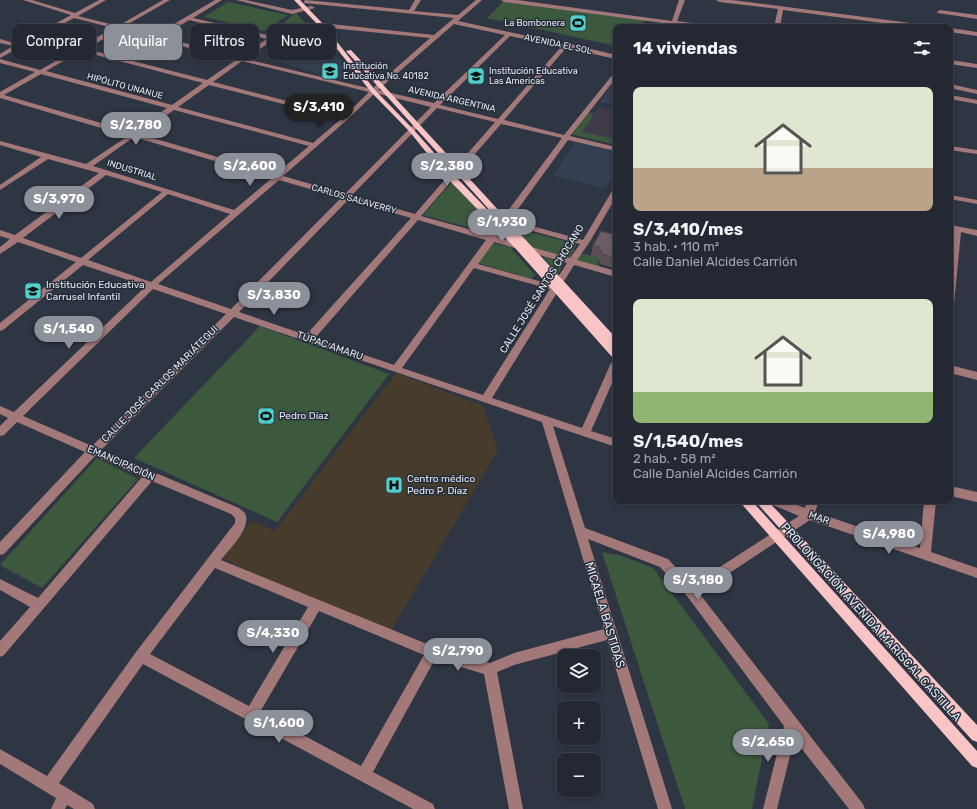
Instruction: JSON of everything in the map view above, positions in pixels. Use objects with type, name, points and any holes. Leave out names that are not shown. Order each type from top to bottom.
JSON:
[{"type":"main road","points":[[296,0],[309,9],[323,24]]},
{"type":"main road","points":[[305,1],[309,9]]},
{"type":"main road","points":[[336,38],[388,94],[451,177],[531,250],[613,352]]},
{"type":"main road","points":[[336,41],[373,91],[457,169],[503,224],[518,246],[558,284],[613,341]]},
{"type":"main road","name":"PROLONGACIÓN AVENIDA MARISCAL CASTILLA","points":[[747,504],[977,761]]},
{"type":"main road","name":"PROLONGACIÓN AVENIDA MARISCAL CASTILLA","points":[[764,504],[977,735]]},
{"type":"street","name":"AVENIDA ARGENTINA","points":[[26,0],[104,25]]},
{"type":"street","points":[[60,24],[103,0]]},
{"type":"street","points":[[123,24],[167,0]]},
{"type":"street","points":[[177,24],[219,0]]},
{"type":"street","points":[[240,0],[292,12],[309,9]]},
{"type":"street","points":[[411,12],[418,0]]},
{"type":"street","points":[[0,432],[152,285],[346,118],[379,85],[479,0]]},
{"type":"street","points":[[504,0],[578,7],[687,24]]},
{"type":"street","points":[[674,22],[682,0]]},
{"type":"street","points":[[719,0],[881,24]]},
{"type":"street","points":[[305,1],[459,17]]},
{"type":"street","points":[[778,24],[781,8]]},
{"type":"street","points":[[940,12],[977,17]]},
{"type":"street","points":[[187,18],[267,37]]},
{"type":"street","name":"AVENIDA EL SOL","points":[[453,22],[613,56]]},
{"type":"street","points":[[336,26],[436,37]]},
{"type":"street","points":[[953,30],[977,34]]},
{"type":"street","name":"CALLE JOSÉ CARLOS MARIÁTEGUI","points":[[0,550],[93,451],[233,313],[413,128],[509,34]]},
{"type":"street","points":[[0,41],[12,44]]},
{"type":"street","points":[[308,338],[566,45]]},
{"type":"street","points":[[1,55],[12,50]]},
{"type":"street","points":[[96,53],[346,118]]},
{"type":"street","points":[[0,95],[60,60]]},
{"type":"street","points":[[87,167],[239,60]]},
{"type":"street","name":"AVENIDA ARGENTINA","points":[[244,60],[613,148]]},
{"type":"street","name":"HIPÓLITO UNANUE","points":[[0,61],[314,145]]},
{"type":"street","points":[[953,62],[977,66]]},
{"type":"street","points":[[396,369],[566,137],[613,78]]},
{"type":"street","points":[[953,87],[977,92]]},
{"type":"street","name":"CARLOS SALAVERRY","points":[[0,95],[132,135],[613,273]]},
{"type":"street","points":[[953,98],[977,102]]},
{"type":"street","name":"INDUSTRIAL","points":[[0,143],[105,172],[235,212]]},
{"type":"street","points":[[953,148],[977,152]]},
{"type":"street","points":[[0,188],[48,156]]},
{"type":"street","points":[[0,251],[105,172]]},
{"type":"street","points":[[0,328],[168,191]]},
{"type":"street","name":"CALLE JOSÉ SANTOS CHOCANO","points":[[486,399],[613,196]]},
{"type":"street","points":[[953,198],[977,202]]},
{"type":"street","points":[[503,224],[585,243]]},
{"type":"street","points":[[953,247],[954,228],[977,233]]},
{"type":"street","name":"TÚPAC AMARU","points":[[0,232],[396,369],[613,442]]},
{"type":"street","points":[[473,265],[558,284]]},
{"type":"street","points":[[585,433],[613,370]]},
{"type":"street","points":[[953,370],[977,376]]},
{"type":"street","name":"EMANCIPACIÓN","points":[[0,410],[234,511],[241,516],[241,523],[213,562]]},
{"type":"street","name":"MICAELA BASTIDAS","points":[[546,420],[665,809]]},
{"type":"street","points":[[0,651],[150,476]]},
{"type":"street","points":[[953,492],[977,497]]},
{"type":"street","name":"MAR","points":[[782,504],[977,573]]},
{"type":"street","points":[[692,592],[810,515],[812,504]]},
{"type":"street","points":[[925,555],[930,504]]},
{"type":"street","points":[[580,531],[664,563],[692,592],[791,724],[858,809]]},
{"type":"street","points":[[49,785],[141,656],[213,562],[432,652],[490,669],[514,659],[611,633]]},
{"type":"street","points":[[0,584],[39,605]]},
{"type":"street","points":[[251,715],[316,605]]},
{"type":"street","points":[[364,775],[432,652]]},
{"type":"street","points":[[141,656],[428,809]]},
{"type":"street","points":[[490,669],[516,809]]},
{"type":"street","points":[[770,809],[791,724]]},
{"type":"street","points":[[0,756],[88,809]]},
{"type":"street","points":[[58,809],[64,795]]},
{"type":"shaded area","points":[[336,55],[359,80],[358,83],[273,61],[336,60]]},
{"type":"shaded area","points":[[613,83],[613,104],[600,102]]},
{"type":"shaded area","points":[[599,107],[613,110],[613,138],[582,132]]},
{"type":"shaded area","points":[[576,141],[613,149],[613,175],[606,188],[553,176]]},
{"type":"shaded area","name":"Centro médico Pedro P. Díaz","points":[[396,373],[483,406],[498,450],[386,639],[222,558],[252,521],[275,531]]},
{"type":"green space","name":"La Bombonera","points":[[504,1],[645,20],[642,24],[613,24],[613,45],[487,18]]},
{"type":"green space","points":[[228,2],[288,15],[275,24],[267,24],[267,30],[265,31],[259,30],[259,24],[234,24],[204,17]]},
{"type":"green space","points":[[296,13],[306,24],[283,24]]},
{"type":"green space","points":[[586,112],[594,114],[582,132],[613,138],[613,144],[570,134]]},
{"type":"green space","points":[[452,182],[496,227],[490,233],[423,215]]},
{"type":"green space","points":[[521,230],[577,244],[569,259],[532,249],[519,232]]},
{"type":"green space","points":[[493,243],[510,247],[535,275],[531,279],[478,263]]},
{"type":"green space","points":[[578,253],[598,257],[599,267],[574,261]]},
{"type":"green space","points":[[543,257],[564,263],[558,274]]},
{"type":"green space","name":"Pedro Díaz","points":[[260,326],[389,374],[277,522],[134,458]]},
{"type":"green space","points":[[97,458],[138,479],[42,588],[0,565]]},
{"type":"green space","points":[[602,552],[622,556],[653,568],[769,724],[752,809],[685,809]]},
{"type":"building","points":[[601,231],[613,234],[613,257],[602,254],[599,247],[593,245]]},
{"type":"place","name":"La Bombonera","points":[[578,23]]},
{"type":"place","name":"Institución Educativa No. 40182","points":[[330,71]]},
{"type":"place","name":"Institución Educativa Las Americas","points":[[476,76]]},
{"type":"place","name":"Institución Educativa Carrusel Infantil","points":[[33,291]]},
{"type":"place","name":"Pedro Díaz","points":[[266,416]]},
{"type":"place","name":"Centro médico Pedro P. Díaz","points":[[394,485]]}]
